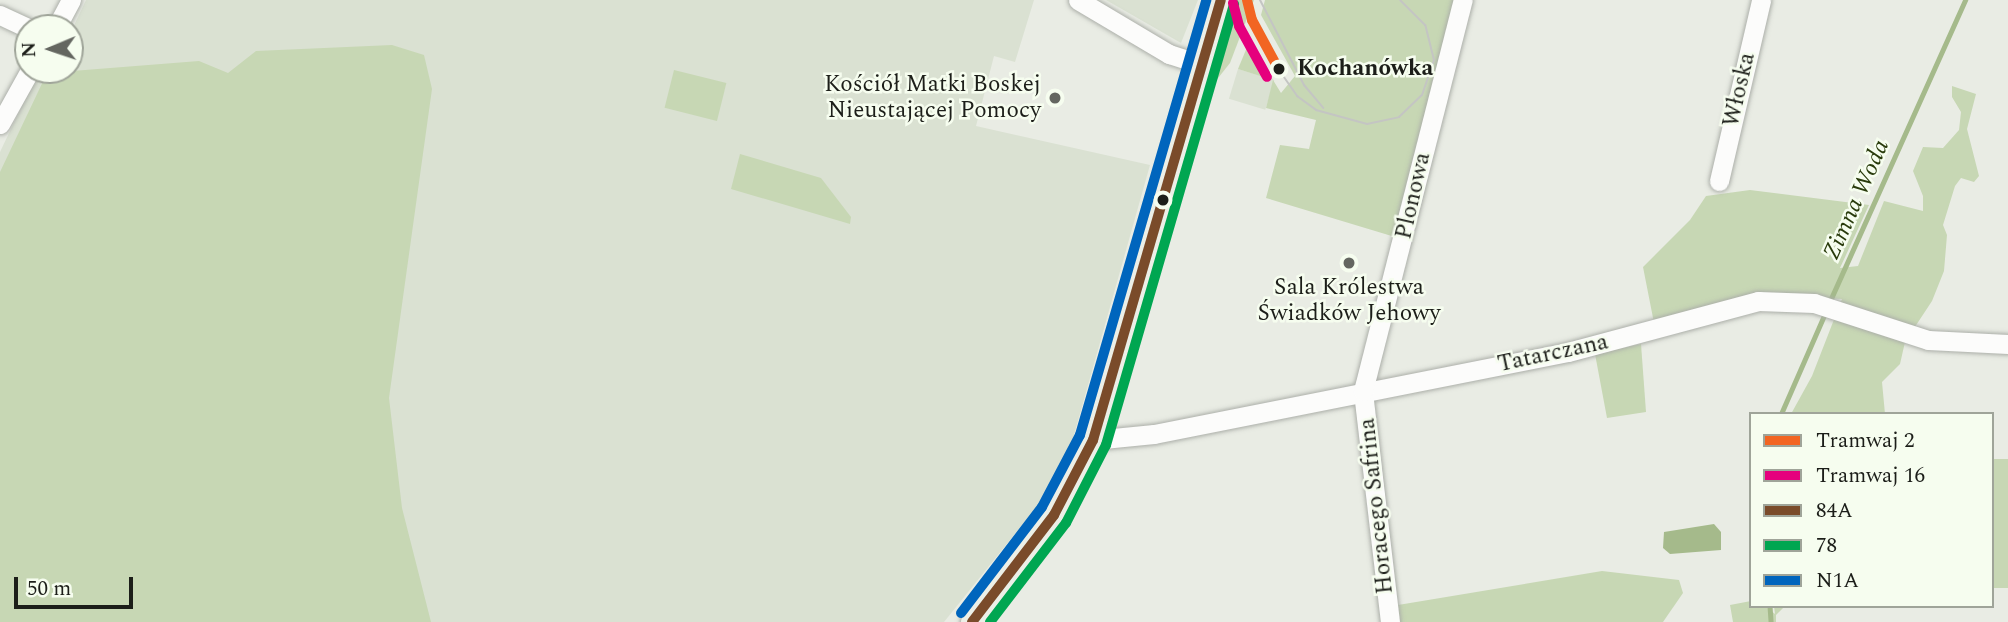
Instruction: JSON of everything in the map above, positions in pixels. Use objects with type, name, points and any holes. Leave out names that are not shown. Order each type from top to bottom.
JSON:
[{"type":"main road","points":[[972,622],[1054,514],[1093,440],[1221,0]]},
{"type":"street","points":[[1078,0],[1169,54],[1202,65]]},
{"type":"street","name":"Plonowa","points":[[1363,391],[1463,0]]},
{"type":"street","name":"Włoska","points":[[1719,181],[1761,0]]},
{"type":"street","points":[[0,124],[22,84]]},
{"type":"street","name":"Tatarczana","points":[[1093,440],[1154,434],[1633,337],[1734,304],[1814,303],[1928,340],[2008,344]]},
{"type":"street","points":[[1376,348],[1391,372],[1409,382]]},
{"type":"street","name":"Horacego Safrina","points":[[1363,391],[1390,622]]},
{"type":"shaded area","points":[[86,0],[1034,0],[1015,62],[994,56],[976,126],[1150,165],[1063,474],[944,622],[0,622],[0,152],[32,84],[84,84],[84,14],[79,14]]},
{"type":"shaded area","points":[[1106,0],[1198,0],[1181,43]]},
{"type":"shaded area","points":[[1236,0],[1254,0],[1230,63],[1215,82]]},
{"type":"shaded area","points":[[1265,0],[1457,0],[1395,237],[1266,198],[1280,145],[1309,149],[1316,120],[1266,108],[1273,80],[1281,93],[1295,76],[1261,15]]},
{"type":"shaded area","points":[[1250,40],[1273,80],[1238,69]]},
{"type":"shaded area","points":[[392,45],[424,55],[432,89],[389,398],[402,508],[431,622],[0,622],[0,172],[42,84],[84,84],[84,70],[199,61],[228,73],[256,51]]},
{"type":"shaded area","points":[[1238,69],[1274,80],[1265,110],[1229,99]]},
{"type":"shaded area","points":[[674,70],[726,83],[717,121],[665,108]]},
{"type":"shaded area","points":[[1952,86],[1976,94],[1967,129],[1979,176],[1974,182],[1961,178],[1955,186],[1943,225],[1947,235],[1944,271],[1932,301],[1905,342],[1900,364],[1882,382],[1885,412],[1792,412],[1812,376],[1842,299],[1771,295],[1654,323],[1643,267],[1690,220],[1706,196],[1750,190],[1869,205],[1840,268],[1858,266],[1884,201],[1923,211],[1923,196],[1913,171],[1923,147],[1943,148],[1959,130],[1961,112],[1952,97]]},
{"type":"shaded area","points":[[740,154],[821,178],[851,217],[850,224],[731,189]]},
{"type":"shaded area","points":[[1641,344],[1646,412],[1607,418],[1595,354]]},
{"type":"shaded area","points":[[1994,459],[2008,459],[2008,588],[1994,588]]},
{"type":"shaded area","points":[[1714,524],[1721,532],[1721,550],[1670,554],[1663,548],[1664,532]]},
{"type":"shaded area","points":[[1602,571],[1679,580],[1683,593],[1663,622],[1400,622],[1398,605]]},
{"type":"shaded area","points":[[1749,601],[1749,608],[1768,608],[1775,614],[1774,608],[1783,608],[1776,615],[1776,622],[1733,622],[1730,605]]},
{"type":"waterway","name":"Zimna Woda","points":[[1829,303],[1965,0]]},
{"type":"waterway","name":"Zimna Woda","points":[[1782,412],[1826,311]]},
{"type":"waterway","name":"Zimna Woda","points":[[1770,608],[1771,622]]},
{"type":"tram line","name":"2","points":[[1247,0],[1252,20],[1279,70]]},
{"type":"tram line","points":[[1260,0],[1304,85],[1323,108]]},
{"type":"tram line","points":[[1279,70],[1297,96],[1316,110],[1367,124],[1399,117],[1422,95],[1434,60],[1425,25],[1400,0]]},
{"type":"tram line","name":"16","points":[[1233,3],[1239,26],[1267,77]]},
{"type":"transit line","name":"N1A","points":[[961,613],[1042,507],[1080,435],[1206,0]]},
{"type":"transit line","name":"84A","points":[[972,622],[1054,515],[1093,440],[1221,0]]},
{"type":"transit line","name":"78","points":[[990,622],[1066,523],[1106,445],[1234,4]]},
{"type":"place","name":"Kochanówka","points":[[1279,69]]},
{"type":"place","name":"Kościół Matki Boskej Nieustającej Pomocy","points":[[1055,98]]},
{"type":"place","name":"Sala Królestwa Świadków Jehowy","points":[[1349,263]]}]
